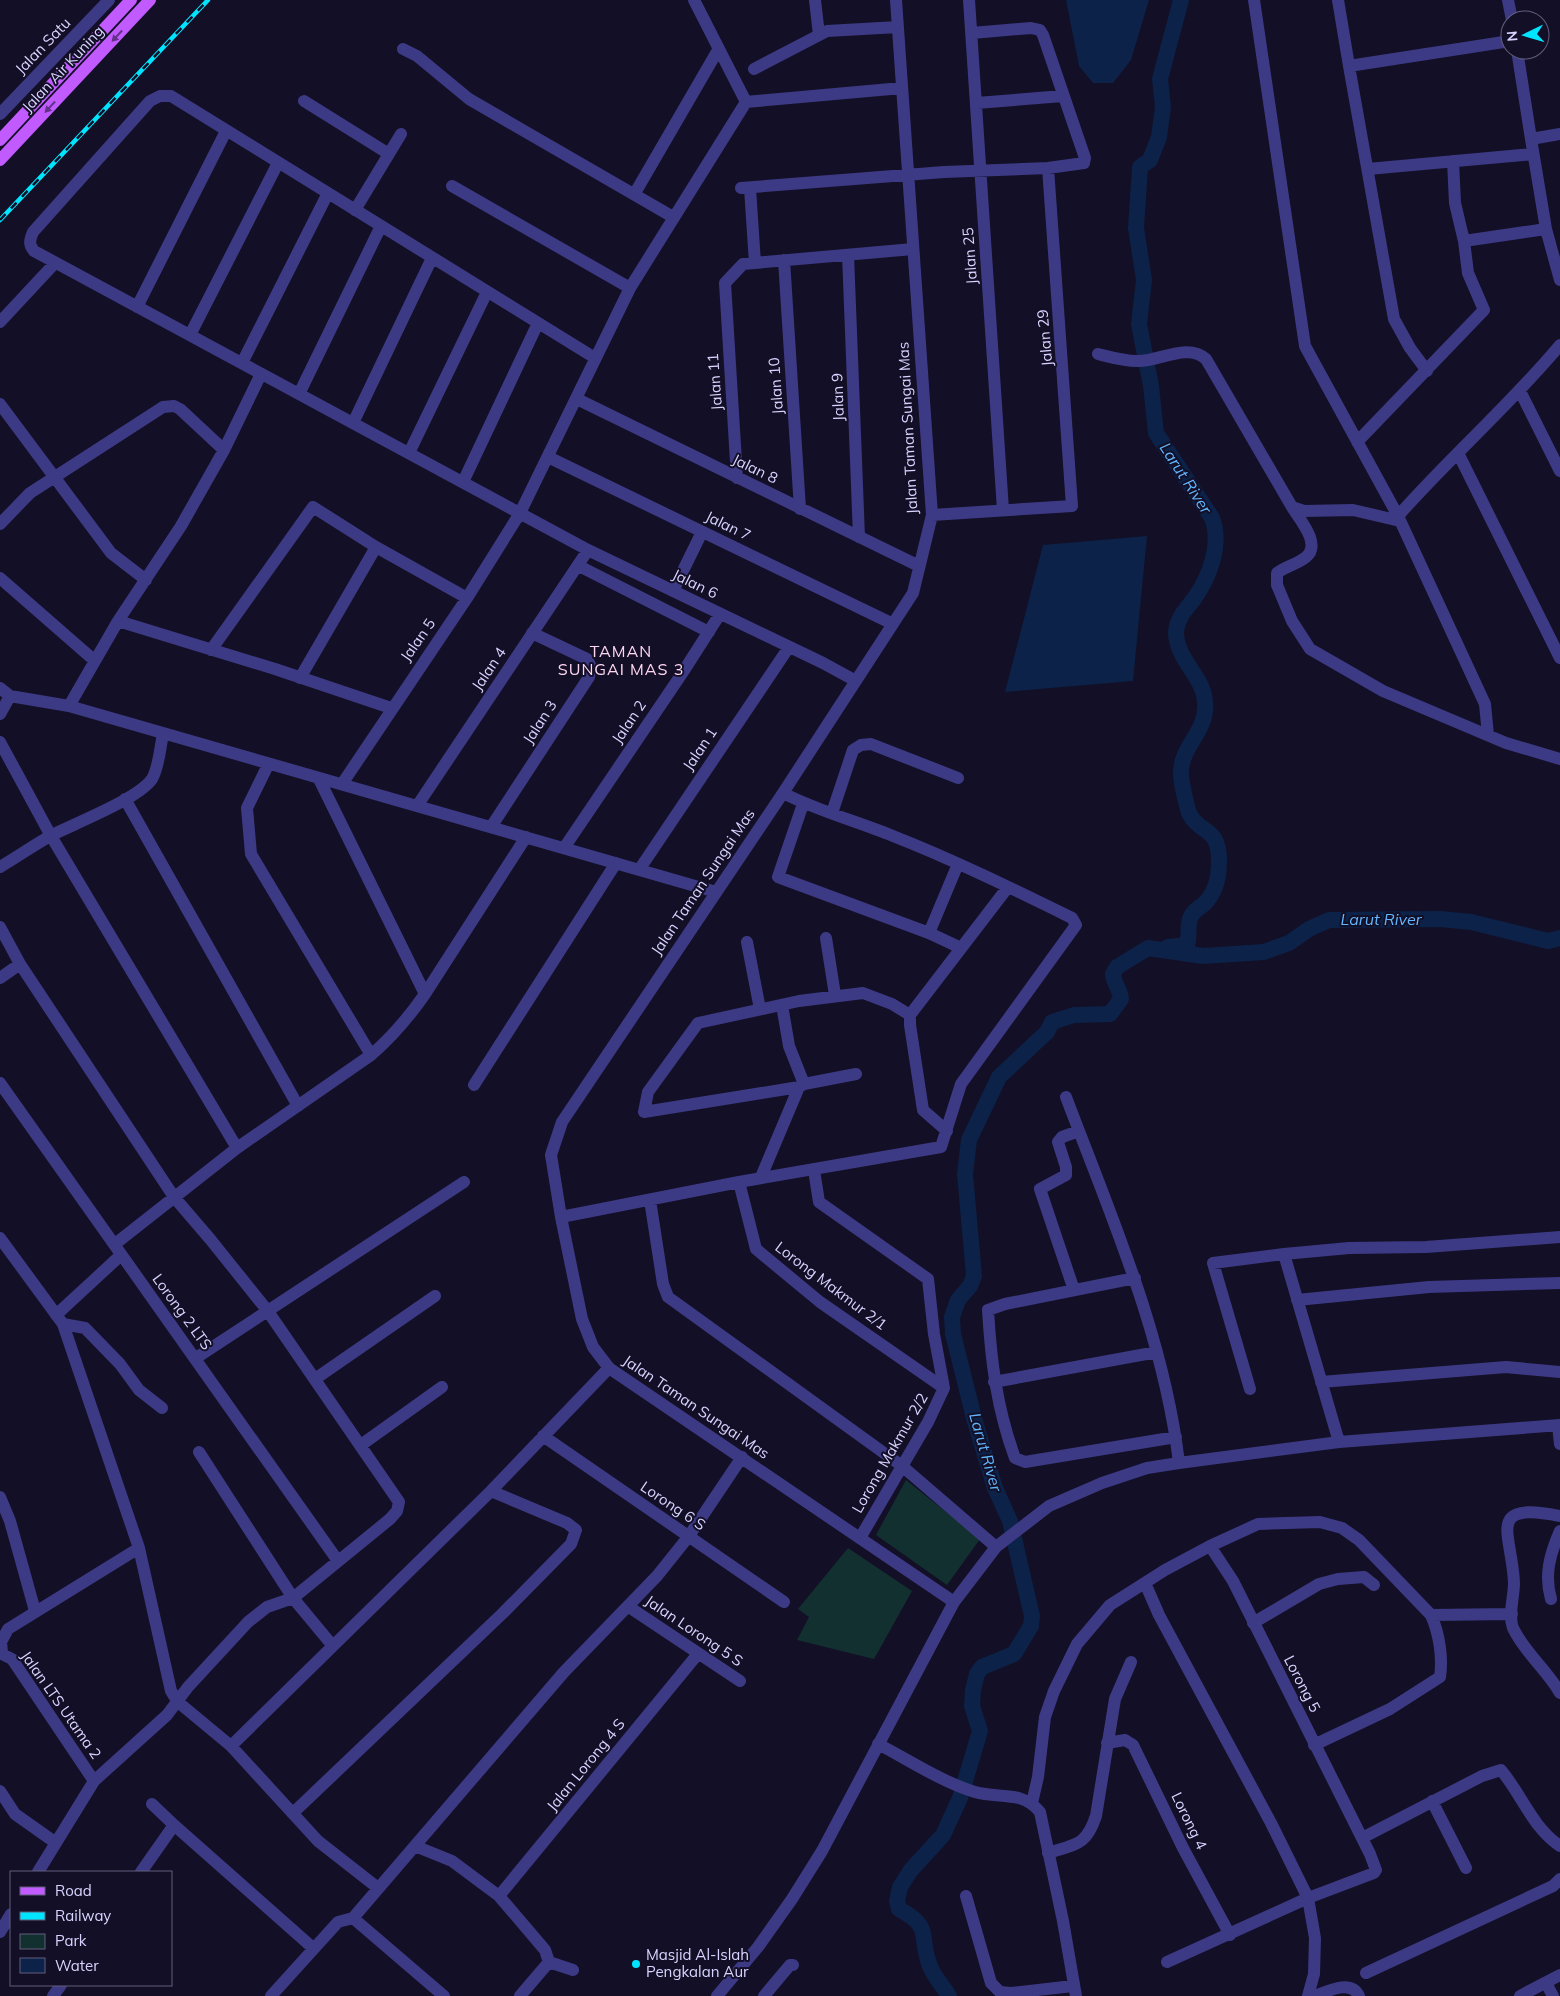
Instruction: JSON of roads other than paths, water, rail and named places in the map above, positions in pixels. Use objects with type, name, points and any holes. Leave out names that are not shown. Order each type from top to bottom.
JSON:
[{"type":"main road","name":"Jalan Air Kuning","points":[[0,140],[131,0]]},
{"type":"main road","name":"Jalan Air Kuning","points":[[0,160],[150,0]]},
{"type":"street","name":"Jalan Satu","points":[[0,114],[108,0]]},
{"type":"street","points":[[815,0],[819,36]]},
{"type":"street","name":"Jalan Taman Sungai Mas","points":[[896,0],[932,516],[913,593],[783,793],[562,1122],[550,1155],[582,1319],[593,1347],[609,1368],[954,1602]]},
{"type":"street","name":"Jalan 25","points":[[969,0],[1003,510]]},
{"type":"street","points":[[1254,0],[1304,346],[1399,518],[1485,704],[1488,735]]},
{"type":"street","points":[[1338,0],[1394,319],[1410,348],[1427,371]]},
{"type":"street","points":[[697,1],[718,50],[746,102],[902,88]]},
{"type":"street","points":[[754,69],[827,31],[898,27]]},
{"type":"street","points":[[913,249],[754,263],[746,188],[981,170],[1048,168],[1084,163],[1085,158],[1048,46],[1040,30],[1030,28],[972,33]]},
{"type":"street","points":[[1349,66],[1500,43]]},
{"type":"street","points":[[403,49],[417,56],[469,99],[673,216]]},
{"type":"street","points":[[635,193],[718,50]]},
{"type":"street","points":[[1519,60],[1546,229],[1560,280]]},
{"type":"street","name":"Jalan 6","points":[[226,131],[171,96],[160,96],[150,101],[33,232],[30,246],[34,251],[55,263],[588,550],[856,681]]},
{"type":"street","points":[[977,103],[1063,96]]},
{"type":"street","points":[[304,101],[389,154]]},
{"type":"street","name":"Jalan 5","points":[[342,784],[391,708],[467,598],[520,513],[630,288],[673,216],[746,102]]},
{"type":"street","points":[[0,120],[25,134]]},
{"type":"street","points":[[138,307],[226,131],[595,358]]},
{"type":"street","points":[[355,210],[401,134]]},
{"type":"street","points":[[1531,139],[1560,134]]},
{"type":"street","points":[[1368,169],[1533,154]]},
{"type":"street","points":[[1357,442],[1484,310],[1468,273],[1464,241],[1455,203],[1453,161]]},
{"type":"street","points":[[190,335],[278,163]]},
{"type":"street","name":"Jalan 29","points":[[1003,510],[1072,506],[1048,168]]},
{"type":"street","points":[[452,186],[630,288]]},
{"type":"street","points":[[242,363],[328,193]]},
{"type":"street","points":[[299,394],[381,226]]},
{"type":"street","points":[[1464,241],[1546,229]]},
{"type":"street","name":"Jalan 9","points":[[848,255],[860,537]]},
{"type":"street","points":[[353,423],[432,258]]},
{"type":"street","name":"Jalan 10","points":[[784,260],[800,509]]},
{"type":"street","points":[[0,322],[55,263]]},
{"type":"street","name":"Jalan 11","points":[[737,478],[725,283],[743,264],[754,263]]},
{"type":"street","points":[[409,453],[487,292]]},
{"type":"street","points":[[463,482],[538,323]]},
{"type":"street","points":[[1399,518],[1458,453],[1520,391],[1560,345]]},
{"type":"street","points":[[1098,354],[1138,362],[1194,352],[1206,359],[1309,534],[1310,551],[1307,557],[1278,573],[1278,585],[1292,621],[1310,649],[1383,691],[1506,743],[1560,760]]},
{"type":"street","points":[[69,706],[118,621],[181,526],[224,450],[261,374]]},
{"type":"street","points":[[1520,391],[1560,471]]},
{"type":"street","name":"Jalan 8","points":[[577,399],[919,566]]},
{"type":"street","points":[[0,404],[111,553],[146,580]]},
{"type":"street","points":[[0,524],[30,493],[163,407],[174,406],[180,409],[224,450]]},
{"type":"street","points":[[1458,453],[1560,658]]},
{"type":"street","name":"Jalan 7","points":[[548,457],[893,624]]},
{"type":"street","points":[[211,650],[313,507],[376,547],[467,598]]},
{"type":"street","points":[[1292,507],[1304,511],[1353,510],[1399,518]]},
{"type":"street","points":[[932,516],[1003,510]]},
{"type":"street","points":[[673,591],[702,532]]},
{"type":"street","points":[[300,678],[376,547]]},
{"type":"street","name":"Jalan 4","points":[[417,806],[588,550]]},
{"type":"street","points":[[579,566],[709,632]]},
{"type":"street","points":[[0,578],[95,661]]},
{"type":"street","name":"Jalan 2","points":[[564,848],[720,614]]},
{"type":"street","points":[[118,621],[391,708]]},
{"type":"street","name":"Jalan 3","points":[[491,827],[589,677],[591,667],[587,659],[532,633]]},
{"type":"street","name":"Jalan 1","points":[[639,870],[789,647]]},
{"type":"street","points":[[0,714],[5,692],[69,706],[268,765],[342,784],[716,892]]},
{"type":"street","points":[[0,867],[51,836],[125,799],[146,786],[152,778],[163,734]]},
{"type":"street","points":[[0,742],[51,836],[237,1148]]},
{"type":"street","points":[[832,813],[853,750],[861,745],[871,744],[958,778]]},
{"type":"street","points":[[268,765],[247,808],[251,854],[371,1055]]},
{"type":"street","points":[[319,778],[424,994]]},
{"type":"street","points":[[561,1216],[761,1178],[941,1147],[961,1084],[1076,925],[1072,918],[958,864],[832,813],[803,804],[783,793]]},
{"type":"street","points":[[125,799],[298,1106]]},
{"type":"street","points":[[803,804],[778,877],[929,933],[961,948]]},
{"type":"street","points":[[59,1319],[118,1249],[174,1197],[237,1148],[371,1055],[400,1027],[424,994],[526,837]]},
{"type":"street","points":[[474,1085],[616,863]]},
{"type":"street","points":[[929,933],[958,864]]},
{"type":"street","points":[[947,1130],[923,1110],[910,1015],[1008,887]]},
{"type":"street","points":[[0,928],[20,964],[174,1197],[210,1238],[267,1310],[399,1502],[397,1511],[293,1598],[267,1607],[248,1622],[188,1687],[178,1702],[94,1780],[39,1871]]},
{"type":"street","points":[[826,938],[836,995]]},
{"type":"street","points":[[747,942],[760,1009]]},
{"type":"street","points":[[0,978],[20,964]]},
{"type":"street","points":[[856,1074],[801,1086],[644,1112],[648,1092],[695,1025],[701,1022],[836,995],[863,993],[892,1004],[910,1015]]},
{"type":"street","points":[[761,1178],[801,1086],[789,1046],[782,1005]]},
{"type":"street","name":"Lorong 2 LTS","points":[[0,1082],[338,1561]]},
{"type":"street","points":[[1066,1098],[1135,1278],[1157,1352],[1176,1437],[1179,1463]]},
{"type":"street","points":[[1074,1290],[1040,1189],[1066,1176],[1066,1166],[1058,1142],[1062,1137],[1079,1131]]},
{"type":"street","name":"Lorong Makmur 2/2","points":[[814,1170],[819,1202],[928,1279],[934,1334],[944,1388],[932,1416],[860,1538]]},
{"type":"street","points":[[196,1358],[464,1182]]},
{"type":"street","name":"Lorong Makmur 2/1","points":[[739,1182],[756,1249],[820,1302],[944,1388]]},
{"type":"street","points":[[650,1200],[663,1284],[668,1297],[902,1466],[996,1547]]},
{"type":"street","points":[[1250,1389],[1214,1263],[1349,1248],[1426,1247],[1560,1237]]},
{"type":"street","points":[[0,1238],[59,1319],[139,1548],[171,1691],[178,1702],[232,1746],[318,1841],[378,1888]]},
{"type":"street","points":[[1284,1254],[1339,1442]]},
{"type":"street","points":[[1135,1278],[1005,1304],[988,1310],[994,1382],[1004,1428],[1015,1458],[1025,1462],[1176,1437]]},
{"type":"street","points":[[1297,1300],[1429,1287],[1560,1283]]},
{"type":"street","points":[[314,1379],[435,1296]]},
{"type":"street","points":[[59,1319],[85,1328],[120,1364],[139,1390],[162,1408]]},
{"type":"street","points":[[994,1382],[1157,1352]]},
{"type":"street","points":[[1321,1382],[1506,1367],[1560,1372]]},
{"type":"street","points":[[232,1746],[332,1645],[491,1491],[609,1368]]},
{"type":"street","points":[[361,1445],[442,1387]]},
{"type":"street","points":[[717,1996],[758,1947],[792,1899],[822,1851],[954,1602],[996,1547],[1049,1506],[1102,1483],[1146,1468],[1339,1442],[1559,1425],[1560,1444]]},
{"type":"street","name":"Lorong 6 S","points":[[543,1436],[784,1602]]},
{"type":"street","points":[[199,1452],[293,1598],[332,1645]]},
{"type":"street","points":[[271,1996],[338,1922],[353,1918],[564,1672],[629,1607],[689,1536],[742,1457]]},
{"type":"street","points":[[293,1814],[503,1613],[571,1544],[576,1530],[567,1523],[491,1491]]},
{"type":"street","points":[[0,1498],[10,1521],[35,1611]]},
{"type":"street","points":[[1560,1516],[1539,1512],[1521,1512],[1510,1518],[1507,1535],[1514,1582],[1513,1628],[1550,1675],[1560,1693]]},
{"type":"street","points":[[1032,1802],[1038,1777],[1045,1717],[1054,1690],[1077,1644],[1110,1605],[1210,1546],[1258,1524],[1320,1522],[1342,1528],[1359,1540],[1431,1616],[1435,1626],[1442,1665],[1440,1676],[1390,1709],[1314,1745]]},
{"type":"street","points":[[1551,1599],[1547,1586],[1550,1556],[1560,1531]]},
{"type":"street","name":"Lorong 5","points":[[1210,1546],[1233,1581],[1376,1867],[1374,1873],[1308,1898]]},
{"type":"street","points":[[1,1653],[1,1642],[8,1629],[139,1548]]},
{"type":"street","points":[[1253,1623],[1319,1584],[1338,1579],[1364,1577],[1374,1585]]},
{"type":"street","points":[[1145,1583],[1159,1615],[1271,1823],[1308,1898],[1315,1938],[1314,1974],[1308,1996]]},
{"type":"street","name":"Jalan Lorong 5 S","points":[[629,1607],[740,1682]]},
{"type":"street","points":[[1431,1616],[1512,1614]]},
{"type":"street","name":"Jalan LTS Utama 2","points":[[1,1653],[12,1659],[94,1780]]},
{"type":"street","name":"Jalan Lorong 4 S","points":[[499,1896],[698,1655]]},
{"type":"street","points":[[1048,1853],[1082,1842],[1091,1832],[1096,1816],[1115,1699],[1131,1662]]},
{"type":"street","name":"Lorong 4","points":[[1107,1743],[1125,1740],[1133,1746],[1183,1848],[1230,1935]]},
{"type":"street","points":[[878,1744],[976,1792],[1016,1797],[1032,1802],[1040,1812],[1063,1921],[1074,1991],[1000,1992],[991,1982],[966,1896]]},
{"type":"street","points":[[1362,1838],[1482,1776],[1501,1770],[1510,1780],[1536,1824],[1560,1846]]},
{"type":"street","points":[[0,1791],[15,1814],[56,1843]]},
{"type":"street","points":[[1432,1802],[1466,1868]]},
{"type":"street","points":[[152,1804],[313,1948]]},
{"type":"street","points":[[142,1871],[174,1825]]},
{"type":"street","points":[[415,1846],[452,1862],[499,1896],[545,1950],[549,1962]]},
{"type":"street","points":[[1366,1973],[1553,1886],[1560,1879]]},
{"type":"street","points":[[1167,1962],[1308,1898]]},
{"type":"street","points":[[0,1932],[10,1916]]},
{"type":"street","points":[[353,1918],[444,1996]]},
{"type":"street","points":[[549,1962],[573,1970]]},
{"type":"street","points":[[520,1996],[549,1962]]},
{"type":"street","points":[[764,1996],[790,1965],[793,1965]]},
{"type":"street","points":[[1520,1996],[1560,1974]]},
{"type":"street","points":[[1546,1982],[1553,1996]]},
{"type":"street","points":[[1315,1996],[1329,1990],[1347,1987],[1358,1992],[1359,1996]]},
{"type":"water","points":[[1066,0],[1149,0],[1131,60],[1113,83],[1093,83],[1079,66]]},
{"type":"water","points":[[1147,536],[1133,681],[1005,692],[1043,545]]},
{"type":"waterway","name":"Larut River","points":[[1168,947],[1187,945],[1191,916],[1212,894],[1217,878],[1219,861],[1218,850],[1213,836],[1199,826],[1190,815],[1183,786],[1181,775],[1182,762],[1203,721],[1205,701],[1200,683],[1180,651],[1176,632],[1180,618],[1200,590],[1213,560],[1216,539],[1215,528],[1212,518],[1156,433],[1151,386],[1139,324],[1144,280],[1136,228],[1140,167],[1150,160],[1159,137],[1163,107],[1160,79],[1181,0]]},
{"type":"waterway","name":"Larut River","points":[[949,1996],[930,1966],[921,1927],[910,1916],[899,1909],[897,1901],[900,1887],[911,1870],[943,1835],[960,1798],[980,1731],[972,1706],[977,1674],[982,1667],[1014,1654],[1031,1626],[1032,1616],[1010,1521],[995,1488],[975,1422],[953,1334],[952,1317],[958,1300],[970,1286],[974,1276],[965,1174],[969,1140],[999,1077],[1047,1032],[1052,1022],[1074,1015],[1110,1014],[1121,999],[1113,974],[1117,967],[1148,948],[1203,956],[1264,952],[1289,943],[1309,929],[1329,920],[1440,919],[1471,922],[1548,941],[1560,938]]},
{"type":"railway","points":[[0,220],[208,0]]},
{"type":"place","name":"Masjid Al-Islah Pengkalan Aur","points":[[636,1964]]},
{"type":"district","name":"TAMAN SUNGAI MAS 3","points":[[621,660]]}]
